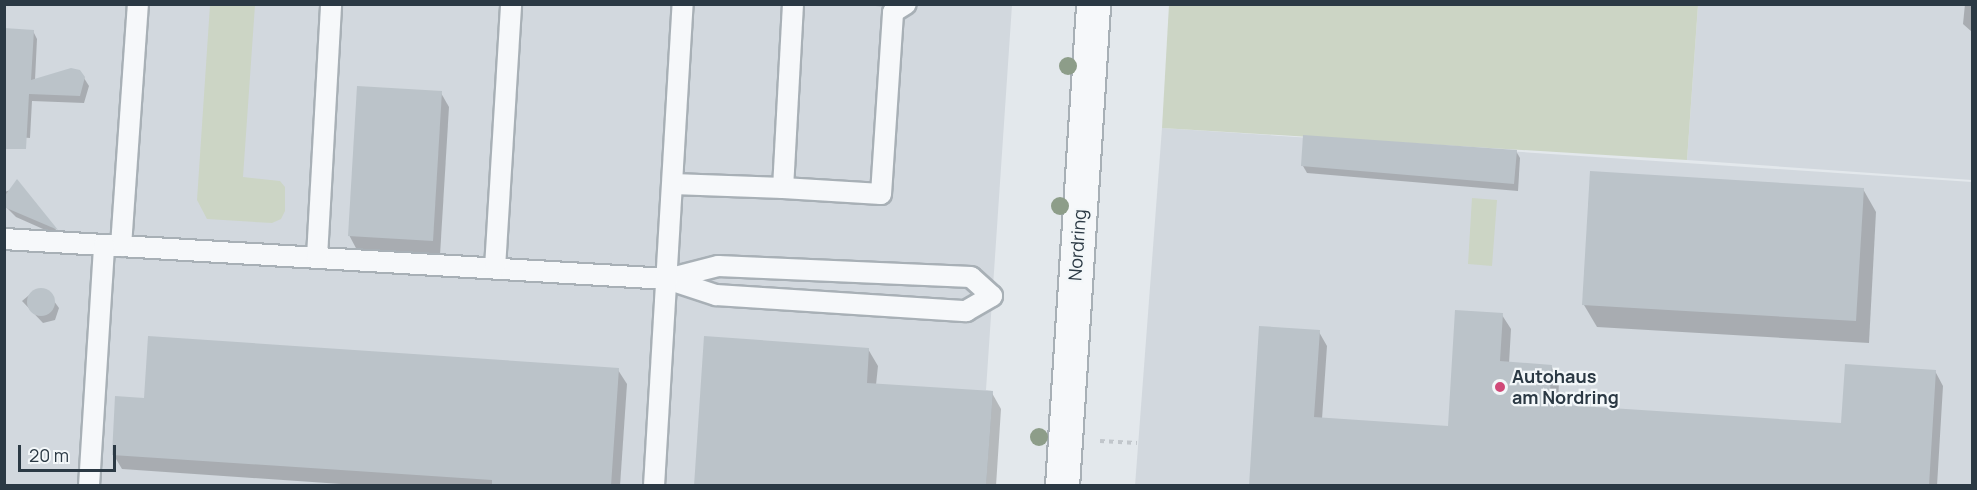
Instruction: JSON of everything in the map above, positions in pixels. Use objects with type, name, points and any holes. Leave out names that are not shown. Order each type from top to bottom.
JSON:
[{"type":"street","name":"Nordring","points":[[1062,486],[1094,4]]},
{"type":"lane","points":[[89,486],[138,4]]},
{"type":"lane","points":[[317,257],[331,4]]},
{"type":"lane","points":[[495,268],[511,4]]},
{"type":"lane","points":[[654,486],[683,4]]},
{"type":"lane","points":[[783,188],[793,4]]},
{"type":"lane","points":[[673,183],[881,194],[892,12],[906,4]]},
{"type":"lane","points":[[4,239],[667,279],[716,295],[966,311],[992,296],[971,277],[718,266],[667,279]]},
{"type":"path","points":[[1100,441],[1137,443]]},
{"type":"shaded area","points":[[4,5],[1012,5],[986,390],[993,391],[986,485],[5,485]]},
{"type":"shaded area","points":[[1698,5],[1972,5],[1972,180],[1687,160]]},
{"type":"shaded area","points":[[1162,128],[1972,182],[1972,485],[1135,486]]},
{"type":"green space","points":[[210,5],[255,5],[243,177],[280,181],[285,187],[285,211],[281,219],[272,223],[207,219],[197,200]]},
{"type":"green space","points":[[1169,5],[1698,5],[1687,160],[1162,128]]},
{"type":"green space","points":[[1472,198],[1497,200],[1492,266],[1468,264]]},
{"type":"building","points":[[4,28],[34,30],[31,80],[71,68],[80,70],[85,77],[80,96],[29,94],[26,149],[4,149]]},
{"type":"building","points":[[357,86],[442,91],[433,241],[348,236]]},
{"type":"building","points":[[1303,135],[1517,150],[1514,184],[1301,166]]},
{"type":"building","points":[[1590,171],[1864,188],[1856,321],[1582,305]]},
{"type":"building","points":[[17,179],[58,230],[4,207],[4,197]]},
{"type":"building","points":[[41,288],[51,292],[55,302],[51,312],[41,316],[31,312],[27,302],[31,292]]},
{"type":"building","name":"Autohaus am Nordring","points":[[1455,310],[1503,313],[1500,361],[1552,365],[1549,404],[1841,423],[1845,364],[1936,370],[1929,486],[1249,486],[1259,326],[1320,330],[1314,417],[1448,426]]},
{"type":"building","points":[[148,336],[619,368],[611,486],[492,486],[492,480],[112,455],[115,396],[144,398]]},
{"type":"building","points":[[704,336],[869,348],[867,383],[993,391],[986,486],[694,486]]},
{"type":"place","name":"Autohaus am Nordring","points":[[1500,387]]}]
